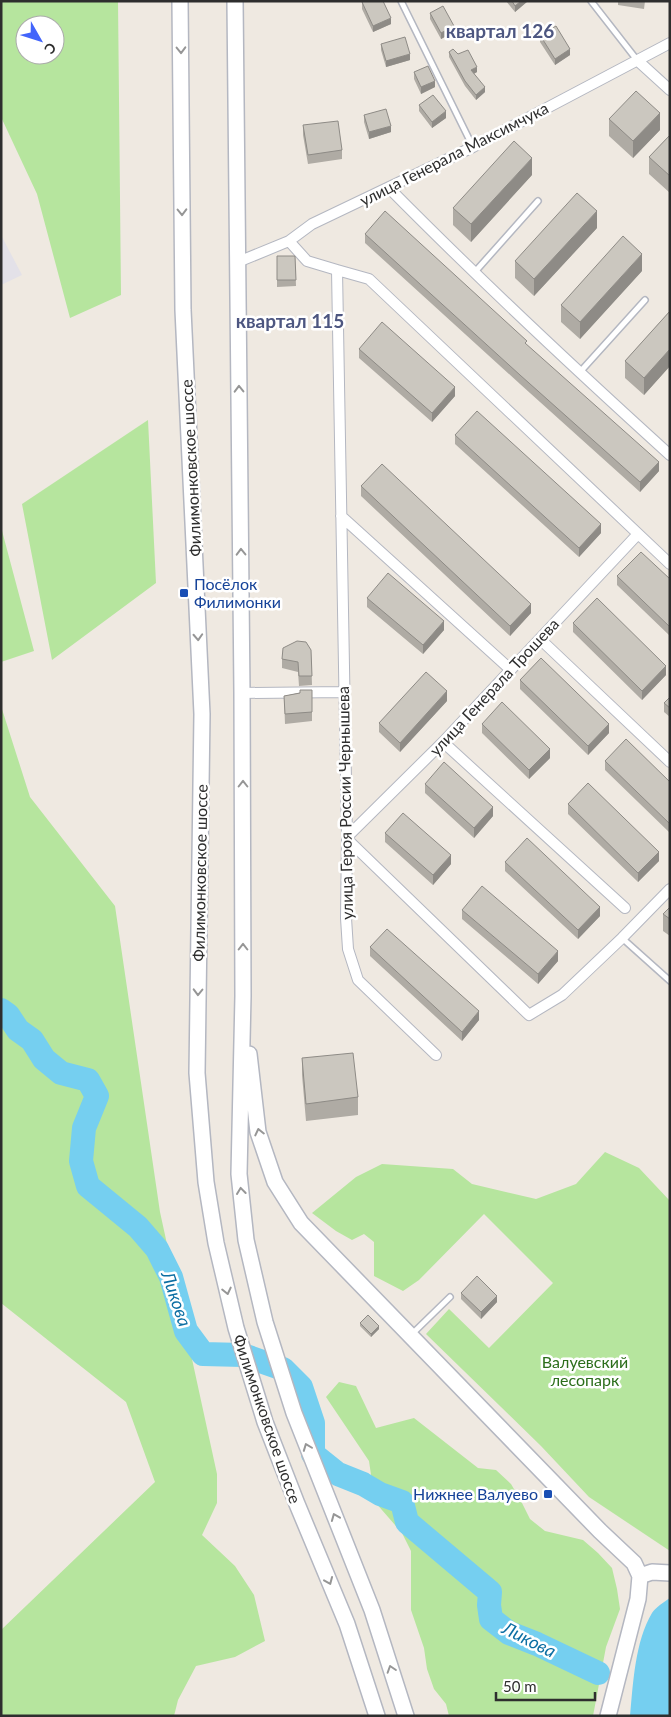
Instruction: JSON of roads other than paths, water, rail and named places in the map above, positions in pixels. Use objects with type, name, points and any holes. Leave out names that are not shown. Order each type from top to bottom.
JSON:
[{"type":"main road","name":"Филимонковское шоссе","points":[[180,1],[183,310],[202,714],[197,1073],[206,1182],[216,1243],[236,1328],[265,1422],[347,1624],[377,1716]]},
{"type":"main road","name":"Филимонковское шоссе","points":[[235,1],[242,693],[243,996],[239,1174],[246,1240],[265,1322],[294,1413],[372,1610],[406,1716]]},
{"type":"main road","points":[[243,996],[258,1132],[275,1182],[301,1223],[600,1531],[634,1563],[640,1576],[638,1599],[608,1716]]},
{"type":"main road","points":[[640,1576],[652,1572],[670,1573]]},
{"type":"street","name":"улица Генерала Максимчука","points":[[238,262],[289,241],[312,224],[473,147],[670,43]]},
{"type":"street","points":[[638,60],[670,90]]},
{"type":"street","points":[[389,188],[474,273],[670,455]]},
{"type":"street","points":[[289,241],[307,261],[369,279],[670,564]]},
{"type":"street","name":"улица Героя России Чернышева","points":[[337,270],[348,949],[358,980],[436,1055]]},
{"type":"street","points":[[341,516],[511,670]]},
{"type":"street","name":"улица Генерала Трошева","points":[[347,838],[443,742],[638,534]]},
{"type":"street","points":[[540,638],[670,762]]},
{"type":"street","points":[[242,693],[344,692]]},
{"type":"street","points":[[443,742],[625,908]]},
{"type":"street","points":[[347,838],[529,1015],[562,995],[670,889]]},
{"type":"lane","points":[[401,1],[473,147]]},
{"type":"lane","points":[[591,1],[638,60]]},
{"type":"lane","points":[[474,273],[538,202]]},
{"type":"lane","points":[[580,373],[645,300]]},
{"type":"lane","points":[[622,938],[670,981]]},
{"type":"lane","points":[[410,1335],[450,1297]]},
{"type":"water","points":[[670,1598],[670,1716],[630,1716],[638,1649],[646,1624],[652,1613]]},
{"type":"waterway","name":"Ликова","points":[[1,1010],[8,1015],[18,1030],[32,1040],[44,1059],[61,1073],[88,1080],[97,1096],[84,1128],[81,1161],[88,1186],[138,1227],[157,1249],[171,1277],[186,1331],[203,1354],[243,1355],[283,1369],[301,1387],[313,1423],[313,1454],[338,1474],[402,1502],[407,1522],[490,1592],[491,1619],[509,1633],[598,1673]]},
{"type":"place","name":"Посёлок Филимонки","points":[[184,593]]},
{"type":"place","name":"Нижнее Валуево","points":[[548,1494]]},
{"type":"district","name":"квартал 126","points":[[500,31]]},
{"type":"district","name":"квартал 115","points":[[290,321]]},
{"type":"park label","name":"Валуевский лесопарк","points":[[585,1371]]}]
